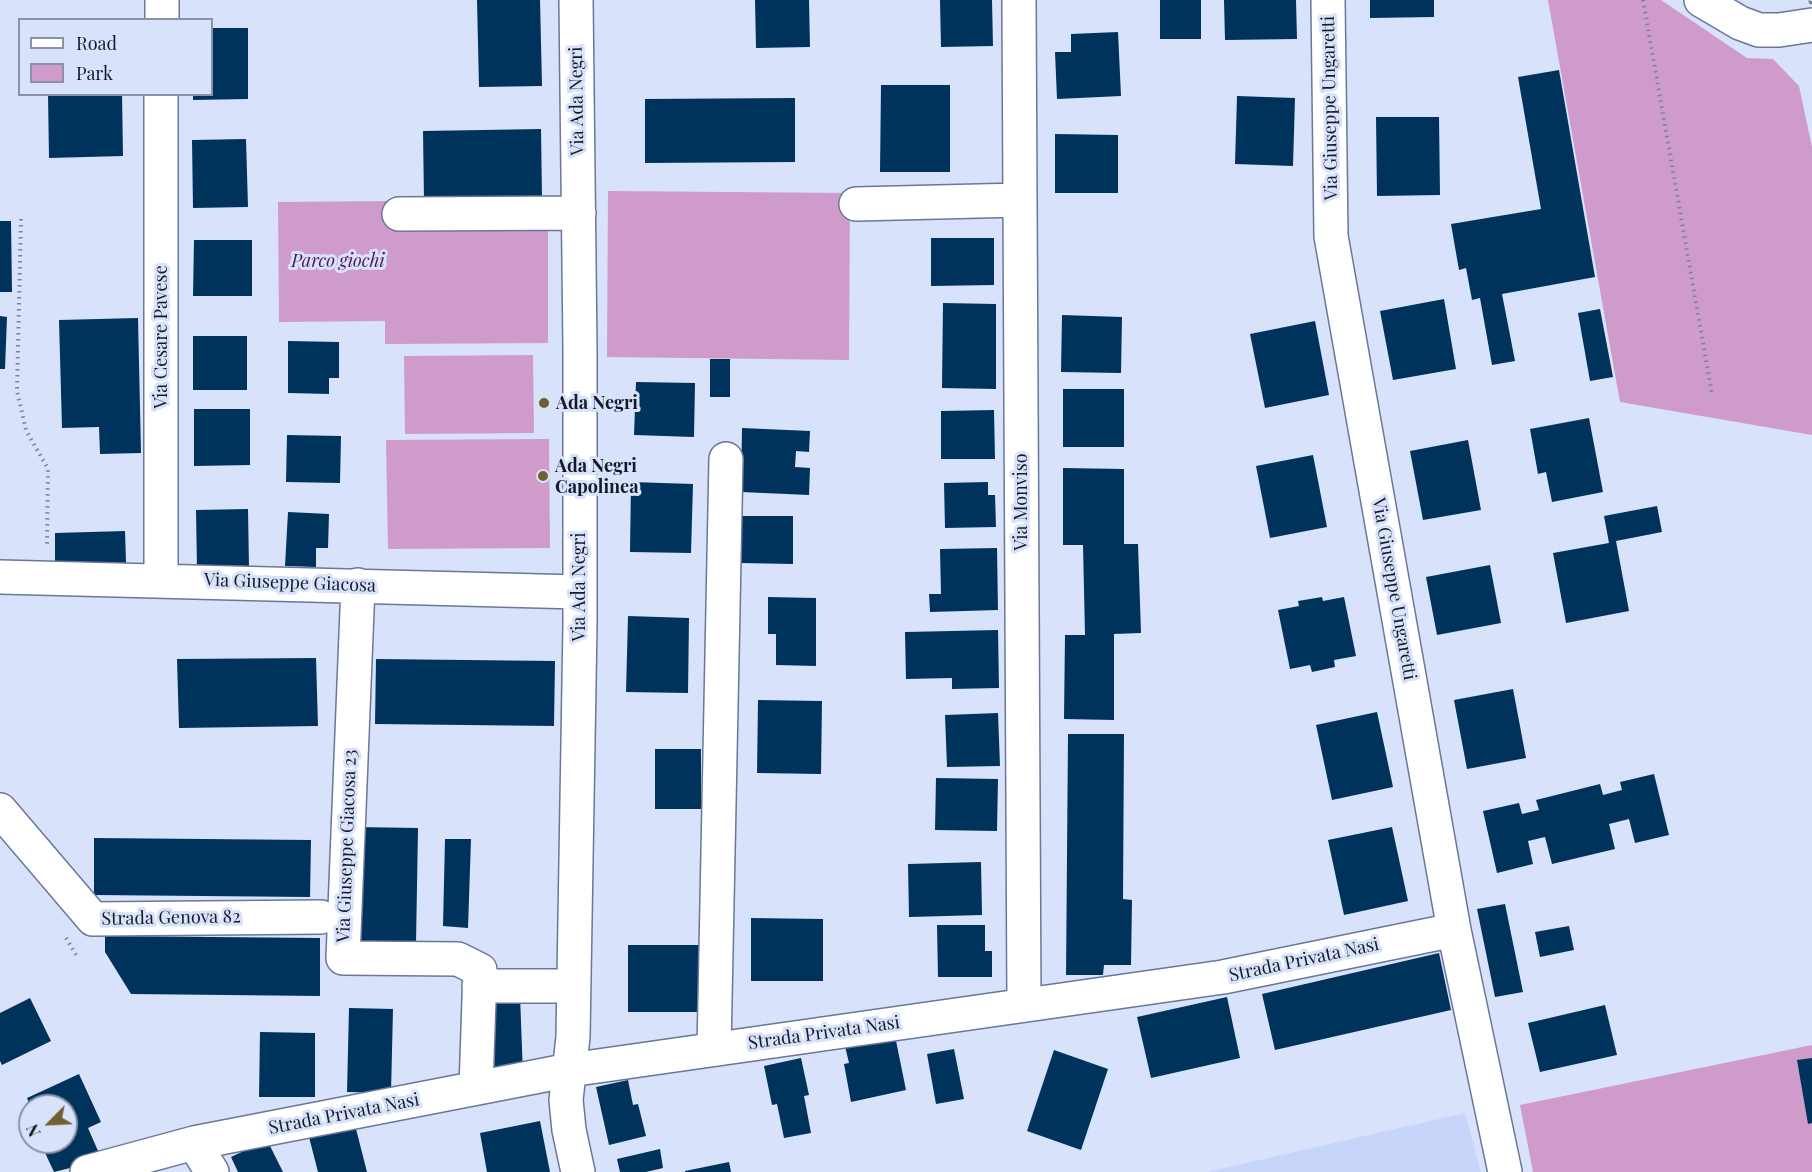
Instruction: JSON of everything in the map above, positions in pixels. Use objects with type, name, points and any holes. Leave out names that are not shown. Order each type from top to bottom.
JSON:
[{"type":"street","points":[[162,0],[162,18]]},
{"type":"street","name":"Via Ada Negri","points":[[576,0],[580,648],[574,986],[570,1070],[566,1100],[569,1130],[578,1172]]},
{"type":"street","name":"Via Monviso","points":[[1018,0],[1024,1005]]},
{"type":"street","name":"Via Giuseppe Ungaretti","points":[[1328,0],[1331,236],[1454,930],[1505,1172]]},
{"type":"street","points":[[1701,0],[1740,23],[1759,30],[1779,30],[1812,25]]},
{"type":"street","name":"Via Cesare Pavese","points":[[160,579],[161,96]]},
{"type":"street","points":[[856,204],[1020,200]]},
{"type":"street","points":[[399,214],[579,213]]},
{"type":"street","points":[[714,1049],[726,459]]},
{"type":"street","name":"Via Giuseppe Giacosa","points":[[0,577],[160,579],[579,592]]},
{"type":"street","name":"Via Giuseppe Giacosa 23","points":[[358,585],[343,958],[458,959],[480,970],[476,1088]]},
{"type":"street","name":"Strada Genova 82","points":[[0,810],[93,919],[321,917]]},
{"type":"street","name":"Strada Privata Nasi","points":[[87,1172],[194,1143],[570,1070],[1223,977],[1454,930]]},
{"type":"street","points":[[479,986],[574,986]]},
{"type":"street","points":[[194,1143],[212,1172]]},
{"type":"path","points":[[1643,0],[1712,394]]},
{"type":"path","points":[[21,219],[17,391],[26,430],[48,469],[46,578]]},
{"type":"shaded area","points":[[1465,1113],[1481,1172],[1207,1172]]},
{"type":"green space","points":[[1548,0],[1661,0],[1747,58],[1773,59],[1799,86],[1812,147],[1812,435],[1620,402]]},
{"type":"green space","points":[[608,191],[850,193],[849,360],[607,357]]},
{"type":"green space","name":"Parco giochi","points":[[390,201],[390,228],[548,227],[548,343],[385,344],[385,321],[279,322],[278,202]]},
{"type":"green space","points":[[533,355],[534,433],[405,434],[404,356]]},
{"type":"green space","points":[[549,439],[550,548],[388,549],[386,440]]},
{"type":"green space","points":[[1812,1045],[1812,1172],[1533,1172],[1520,1105]]},
{"type":"building","points":[[477,0],[540,0],[542,86],[479,87]]},
{"type":"building","points":[[755,0],[809,0],[810,47],[756,48]]},
{"type":"building","points":[[940,0],[992,0],[993,46],[941,47]]},
{"type":"building","points":[[1160,0],[1201,0],[1201,39],[1160,39]]},
{"type":"building","points":[[1224,0],[1296,0],[1297,39],[1225,40]]},
{"type":"building","points":[[1370,0],[1434,0],[1434,17],[1370,18]]},
{"type":"building","points":[[213,28],[248,28],[248,99],[193,100],[193,96],[213,96]]},
{"type":"building","points":[[1118,32],[1121,96],[1057,99],[1055,52],[1071,52],[1071,34]]},
{"type":"building","points":[[1559,70],[1595,277],[1502,294],[1515,361],[1492,365],[1480,298],[1472,300],[1466,268],[1459,270],[1451,224],[1541,209],[1518,77]]},
{"type":"building","points":[[881,85],[950,85],[950,172],[880,172]]},
{"type":"building","points":[[48,96],[122,96],[123,156],[49,158]]},
{"type":"building","points":[[1237,96],[1295,98],[1293,166],[1235,164]]},
{"type":"building","points":[[795,98],[795,162],[645,163],[645,99]]},
{"type":"building","points":[[1376,117],[1439,117],[1440,195],[1377,196]]},
{"type":"building","points":[[541,129],[542,199],[424,201],[423,131]]},
{"type":"building","points":[[1055,134],[1118,135],[1118,193],[1055,193]]},
{"type":"building","points":[[246,139],[248,207],[193,208],[192,140]]},
{"type":"building","points":[[0,221],[11,221],[12,292],[0,292]]},
{"type":"building","points":[[931,238],[994,238],[994,285],[931,286]]},
{"type":"building","points":[[194,240],[252,240],[252,296],[193,296]]},
{"type":"building","points":[[1444,299],[1456,369],[1393,380],[1380,311]]},
{"type":"building","points":[[943,303],[996,304],[996,389],[942,388]]},
{"type":"building","points":[[1600,309],[1613,377],[1590,381],[1578,313]]},
{"type":"building","points":[[1062,315],[1122,317],[1121,373],[1061,372]]},
{"type":"building","points":[[0,316],[7,317],[5,369],[0,369]]},
{"type":"building","points":[[138,318],[141,453],[100,454],[99,427],[62,428],[59,320]]},
{"type":"building","points":[[1315,321],[1329,395],[1265,408],[1250,334]]},
{"type":"building","points":[[193,336],[247,336],[247,390],[193,390]]},
{"type":"building","points":[[288,341],[339,342],[339,378],[329,378],[329,394],[288,393]]},
{"type":"building","points":[[710,359],[730,359],[730,397],[710,397]]},
{"type":"building","points":[[636,382],[695,383],[694,437],[634,435]]},
{"type":"building","points":[[1063,389],[1124,389],[1124,447],[1063,447]]},
{"type":"building","points":[[194,409],[250,409],[250,465],[194,466]]},
{"type":"building","points":[[994,410],[995,459],[941,459],[941,411]]},
{"type":"building","points":[[1589,418],[1603,492],[1552,502],[1546,472],[1538,474],[1530,429]]},
{"type":"building","points":[[742,428],[810,431],[809,452],[796,451],[795,467],[810,468],[809,495],[741,492]]},
{"type":"building","points":[[287,435],[341,436],[340,483],[286,482]]},
{"type":"building","points":[[1468,440],[1481,510],[1423,520],[1410,451]]},
{"type":"building","points":[[1313,455],[1327,527],[1270,538],[1256,466]]},
{"type":"building","points":[[1063,468],[1124,469],[1124,544],[1138,544],[1141,633],[1114,634],[1114,720],[1064,719],[1065,635],[1085,635],[1083,545],[1063,545]]},
{"type":"building","points":[[631,482],[693,484],[691,553],[630,552]]},
{"type":"building","points":[[988,482],[988,495],[995,495],[996,527],[945,528],[944,483]]},
{"type":"building","points":[[1657,506],[1662,532],[1616,541],[1629,611],[1566,623],[1553,553],[1609,543],[1604,516]]},
{"type":"building","points":[[248,509],[249,568],[197,569],[196,510]]},
{"type":"building","points":[[288,512],[329,514],[328,548],[316,548],[316,567],[285,566]]},
{"type":"building","points":[[740,516],[793,516],[793,564],[740,563]]},
{"type":"building","points":[[125,531],[126,563],[55,564],[55,533]]},
{"type":"building","points":[[997,548],[998,610],[930,612],[929,594],[941,594],[940,549]]},
{"type":"building","points":[[1490,565],[1501,623],[1437,635],[1426,577]]},
{"type":"building","points":[[768,597],[816,598],[816,666],[776,665],[776,634],[768,634]]},
{"type":"building","points":[[1322,597],[1323,601],[1344,597],[1356,656],[1334,660],[1335,667],[1312,672],[1310,665],[1290,669],[1278,610],[1299,606],[1298,601]]},
{"type":"building","points":[[628,616],[689,618],[688,693],[626,692]]},
{"type":"building","points":[[998,630],[999,688],[952,689],[952,678],[906,679],[905,632]]},
{"type":"building","points":[[316,658],[318,726],[179,728],[177,659]]},
{"type":"building","points":[[376,659],[555,661],[554,726],[375,724]]},
{"type":"building","points":[[1513,689],[1526,758],[1467,769],[1454,700]]},
{"type":"building","points":[[758,700],[822,701],[821,774],[757,773]]},
{"type":"building","points":[[1377,712],[1393,787],[1332,800],[1316,725]]},
{"type":"building","points":[[998,713],[1000,766],[947,767],[945,715]]},
{"type":"building","points":[[1068,734],[1124,734],[1123,899],[1132,900],[1131,965],[1104,965],[1103,975],[1066,975]]},
{"type":"building","points":[[655,749],[701,749],[701,809],[655,809]]},
{"type":"building","points":[[1654,774],[1669,835],[1635,843],[1629,819],[1609,824],[1615,849],[1552,864],[1545,837],[1528,841],[1533,864],[1497,873],[1483,811],[1519,803],[1522,814],[1539,810],[1536,800],[1600,784],[1603,795],[1622,790],[1620,782]]},
{"type":"building","points":[[936,778],[998,779],[997,831],[935,830]]},
{"type":"building","points":[[356,827],[418,828],[416,943],[354,942]]},
{"type":"building","points":[[1392,827],[1408,901],[1344,915],[1328,840]]},
{"type":"building","points":[[94,838],[311,840],[310,897],[94,895]]},
{"type":"building","points":[[445,839],[471,839],[468,928],[443,926]]},
{"type":"building","points":[[981,862],[982,915],[909,917],[908,864]]},
{"type":"building","points":[[1505,904],[1523,992],[1495,997],[1477,909]]},
{"type":"building","points":[[751,918],[823,919],[823,981],[751,981]]},
{"type":"building","points":[[937,925],[985,925],[985,951],[992,951],[992,977],[938,977]]},
{"type":"building","points":[[1569,926],[1574,950],[1540,957],[1535,932]]},
{"type":"building","points":[[105,936],[320,938],[320,996],[131,994],[105,952]]},
{"type":"building","points":[[628,945],[703,945],[703,1012],[628,1012]]},
{"type":"building","points":[[1439,953],[1451,1010],[1275,1050],[1262,994]]},
{"type":"building","points":[[520,995],[523,1076],[488,1078],[485,996]]},
{"type":"building","points":[[1227,997],[1240,1058],[1151,1078],[1137,1017]]},
{"type":"building","points":[[30,998],[51,1041],[2,1065],[0,1061],[0,1013]]},
{"type":"building","points":[[1605,1005],[1617,1055],[1540,1072],[1528,1023]]},
{"type":"building","points":[[349,1008],[393,1009],[391,1093],[347,1092]]},
{"type":"building","points":[[894,1031],[906,1090],[851,1102],[844,1064],[849,1063],[844,1042]]},
{"type":"building","points":[[260,1032],[315,1033],[315,1097],[259,1097]]},
{"type":"building","points":[[954,1049],[964,1099],[936,1104],[927,1054]]},
{"type":"building","points":[[1054,1050],[1108,1069],[1081,1150],[1027,1131]]},
{"type":"building","points":[[801,1058],[809,1095],[804,1096],[811,1133],[784,1138],[777,1104],[772,1105],[764,1066]]},
{"type":"building","points":[[1812,1058],[1812,1123],[1808,1124],[1797,1060]]},
{"type":"building","points":[[79,1074],[101,1122],[88,1128],[102,1160],[54,1172],[46,1154],[78,1154],[78,1094],[36,1094]]},
{"type":"building","points":[[628,1080],[633,1105],[638,1104],[646,1136],[609,1145],[596,1087]]},
{"type":"building","points":[[540,1121],[550,1172],[487,1172],[480,1133]]},
{"type":"building","points":[[355,1125],[367,1172],[318,1172],[309,1137]]},
{"type":"building","points":[[267,1140],[283,1172],[238,1172],[231,1157]]},
{"type":"building","points":[[660,1149],[663,1168],[646,1172],[620,1172],[617,1159]]},
{"type":"building","points":[[729,1162],[731,1172],[685,1172],[685,1171]]},
{"type":"place","name":"Ada Negri","points":[[544,403]]},
{"type":"place","name":"Ada Negri Capolinea","points":[[543,476]]}]
